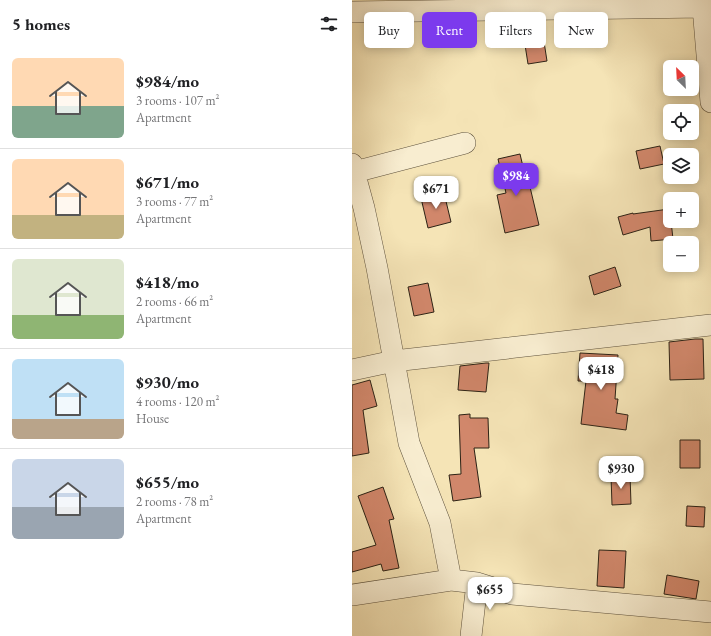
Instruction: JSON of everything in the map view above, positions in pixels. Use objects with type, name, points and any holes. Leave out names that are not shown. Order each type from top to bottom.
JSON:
[{"type":"street","points":[[352,12],[703,3],[711,102]]},
{"type":"street","points":[[451,580],[440,523],[408,443],[377,268],[358,209],[353,168],[465,142]]},
{"type":"street","points":[[352,370],[394,360],[711,325]]},
{"type":"street","points":[[352,595],[451,580],[477,584],[512,594],[711,612]]},
{"type":"street","points":[[471,636],[477,584]]},
{"type":"building","points":[[526,48],[545,48],[547,61],[528,64]]},
{"type":"building","points":[[660,146],[663,164],[640,169],[636,151]]},
{"type":"building","points":[[520,154],[539,225],[505,233],[497,195],[506,193],[498,159]]},
{"type":"building","points":[[444,193],[451,222],[428,228],[421,198]]},
{"type":"building","points":[[663,210],[663,228],[672,228],[673,236],[663,236],[663,240],[651,241],[650,227],[623,235],[618,217]]},
{"type":"building","points":[[615,267],[621,286],[594,295],[589,276]]},
{"type":"building","points":[[428,283],[434,312],[414,316],[408,287]]},
{"type":"building","points":[[703,339],[704,379],[670,380],[669,342]]},
{"type":"building","points":[[580,353],[618,355],[615,399],[618,399],[616,413],[628,415],[626,430],[581,424],[586,381],[578,381]]},
{"type":"building","points":[[489,363],[486,392],[458,390],[460,366]]},
{"type":"building","points":[[370,380],[377,406],[363,410],[369,453],[352,456],[352,385]]},
{"type":"building","points":[[470,414],[470,418],[488,418],[489,448],[474,448],[481,497],[453,501],[449,475],[461,474],[459,415]]},
{"type":"building","points":[[680,440],[700,440],[700,468],[680,468]]},
{"type":"building","points":[[630,475],[631,504],[612,505],[611,476]]},
{"type":"building","points":[[383,487],[394,519],[389,520],[399,568],[383,571],[381,564],[352,572],[352,552],[376,545],[358,496]]},
{"type":"building","points":[[687,506],[705,507],[704,527],[686,526]]},
{"type":"building","points":[[599,550],[626,551],[624,588],[597,586]]},
{"type":"building","points":[[667,575],[699,581],[696,599],[664,594]]}]
